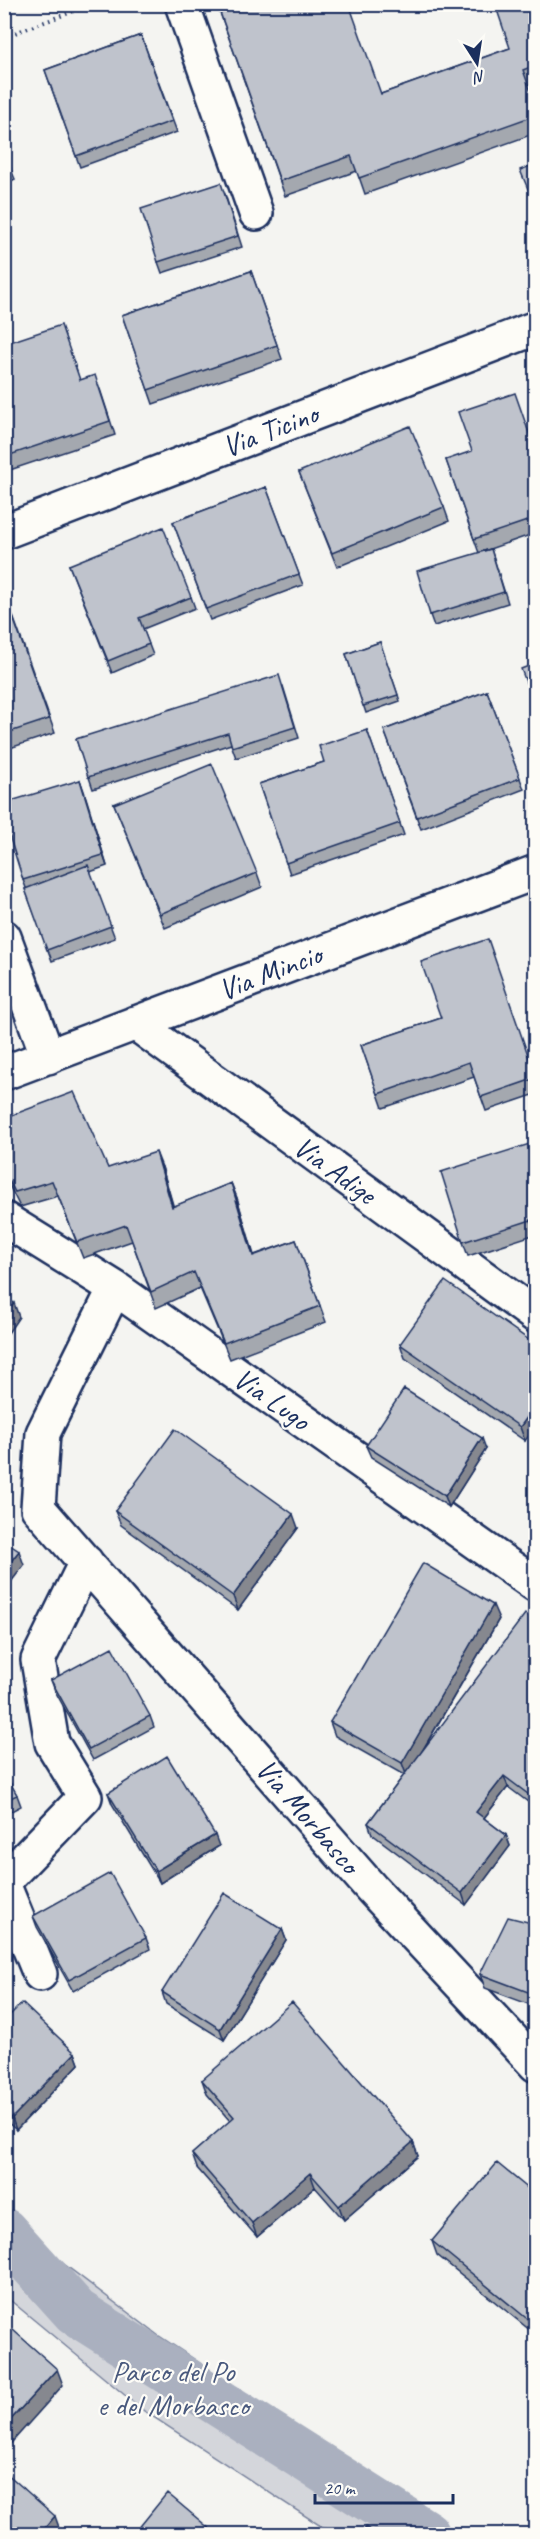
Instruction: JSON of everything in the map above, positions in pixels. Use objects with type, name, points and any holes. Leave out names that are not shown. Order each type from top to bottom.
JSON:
[{"type":"street","points":[[182,4],[256,213]]},
{"type":"street","name":"Via Ticino","points":[[4,532],[536,328]]},
{"type":"street","name":"Via Mincio","points":[[4,1073],[536,872]]},
{"type":"street","points":[[4,937],[48,1057]]},
{"type":"street","name":"Via Adige","points":[[135,1023],[536,1316]]},
{"type":"street","name":"Via Lugo","points":[[4,1219],[115,1288],[536,1585]]},
{"type":"street","name":"Via Morbasco","points":[[115,1288],[43,1433],[38,1508],[372,1888],[536,2065]]},
{"type":"street","points":[[4,1881],[85,1797],[52,1743],[38,1660],[86,1562]]},
{"type":"street","points":[[4,1886],[40,1974]]},
{"type":"path","points":[[4,37],[93,4]]},
{"type":"green space","name":"Parco del Po e del Morbasco","points":[[4,2217],[159,2336],[459,2534],[333,2534],[144,2411],[5,2296]]},
{"type":"building","points":[[217,4],[349,4],[381,94],[510,48],[495,4],[536,4],[536,65],[523,70],[536,106],[536,115],[359,178],[351,156],[280,181]]},
{"type":"building","points":[[141,35],[172,121],[76,156],[45,70]]},
{"type":"building","points":[[4,153],[11,168],[4,171]]},
{"type":"building","points":[[536,164],[536,208],[520,170]]},
{"type":"building","points":[[221,183],[238,236],[158,262],[141,209]]},
{"type":"building","points":[[251,271],[277,345],[148,390],[122,315]]},
{"type":"building","points":[[61,325],[80,380],[95,375],[110,421],[4,457],[4,344]]},
{"type":"building","points":[[515,393],[536,453],[536,518],[474,539],[446,460],[472,451],[458,412]]},
{"type":"building","points":[[410,426],[444,507],[332,553],[299,472]]},
{"type":"building","points":[[266,487],[299,574],[206,609],[173,522]]},
{"type":"building","points":[[163,527],[191,597],[139,618],[149,644],[108,661],[69,565]]},
{"type":"building","points":[[491,549],[504,592],[430,615],[417,571]]},
{"type":"building","points":[[4,592],[49,719],[4,734]]},
{"type":"building","points":[[380,642],[398,695],[363,706],[346,654]]},
{"type":"building","points":[[536,663],[536,708],[521,669]]},
{"type":"building","points":[[279,675],[295,727],[232,747],[228,733],[88,777],[76,739]]},
{"type":"building","points":[[487,691],[520,778],[417,817],[384,730]]},
{"type":"building","points":[[367,730],[400,823],[286,863],[259,784],[324,762],[319,746]]},
{"type":"building","points":[[212,764],[257,873],[160,914],[114,804]]},
{"type":"building","points":[[80,780],[103,855],[23,880],[4,819],[4,803]]},
{"type":"building","points":[[88,865],[111,926],[47,950],[25,889]]},
{"type":"building","points":[[488,939],[536,1078],[481,1097],[469,1062],[378,1094],[361,1045],[441,1018],[421,962]]},
{"type":"building","points":[[74,1092],[108,1168],[156,1152],[172,1207],[231,1183],[253,1256],[296,1240],[320,1306],[224,1343],[194,1272],[151,1292],[126,1225],[77,1242],[52,1181],[15,1192],[4,1171],[4,1118]]},
{"type":"building","points":[[536,1142],[536,1234],[531,1220],[463,1242],[441,1172]]},
{"type":"building","points":[[445,1281],[536,1345],[536,1405],[520,1427],[400,1344]]},
{"type":"building","points":[[4,1297],[14,1303],[4,1318]]},
{"type":"building","points":[[404,1389],[482,1438],[445,1496],[366,1446]]},
{"type":"building","points":[[175,1429],[293,1514],[233,1596],[115,1511]]},
{"type":"building","points":[[4,1541],[19,1551],[4,1570]]},
{"type":"building","points":[[423,1563],[493,1605],[402,1763],[330,1722]]},
{"type":"building","points":[[525,1614],[536,1622],[536,1800],[504,1776],[476,1812],[506,1835],[462,1893],[368,1823]]},
{"type":"building","points":[[112,1647],[150,1716],[89,1749],[51,1680]]},
{"type":"building","points":[[167,1756],[215,1835],[156,1871],[108,1793]]},
{"type":"building","points":[[4,1772],[17,1795],[4,1801]]},
{"type":"building","points":[[110,1873],[146,1938],[69,1980],[33,1916]]},
{"type":"building","points":[[224,1893],[282,1929],[220,2029],[162,1992]]},
{"type":"building","points":[[508,1917],[536,1924],[536,1995],[480,1974]]},
{"type":"building","points":[[292,2002],[413,2142],[339,2206],[310,2173],[252,2223],[192,2154],[234,2117],[202,2080]]},
{"type":"building","points":[[22,2003],[75,2053],[12,2118],[4,2111],[4,2021]]},
{"type":"building","points":[[497,2163],[536,2195],[536,2326],[432,2241]]},
{"type":"building","points":[[4,2322],[57,2369],[4,2427]]},
{"type":"building","points":[[4,2471],[55,2516],[39,2535],[4,2535]]},
{"type":"building","points":[[167,2493],[217,2535],[133,2535]]},
{"type":"building","points":[[366,2527],[376,2535],[361,2535]]},
{"type":"waterway","points":[[4,2232],[76,2312],[426,2534]]}]
